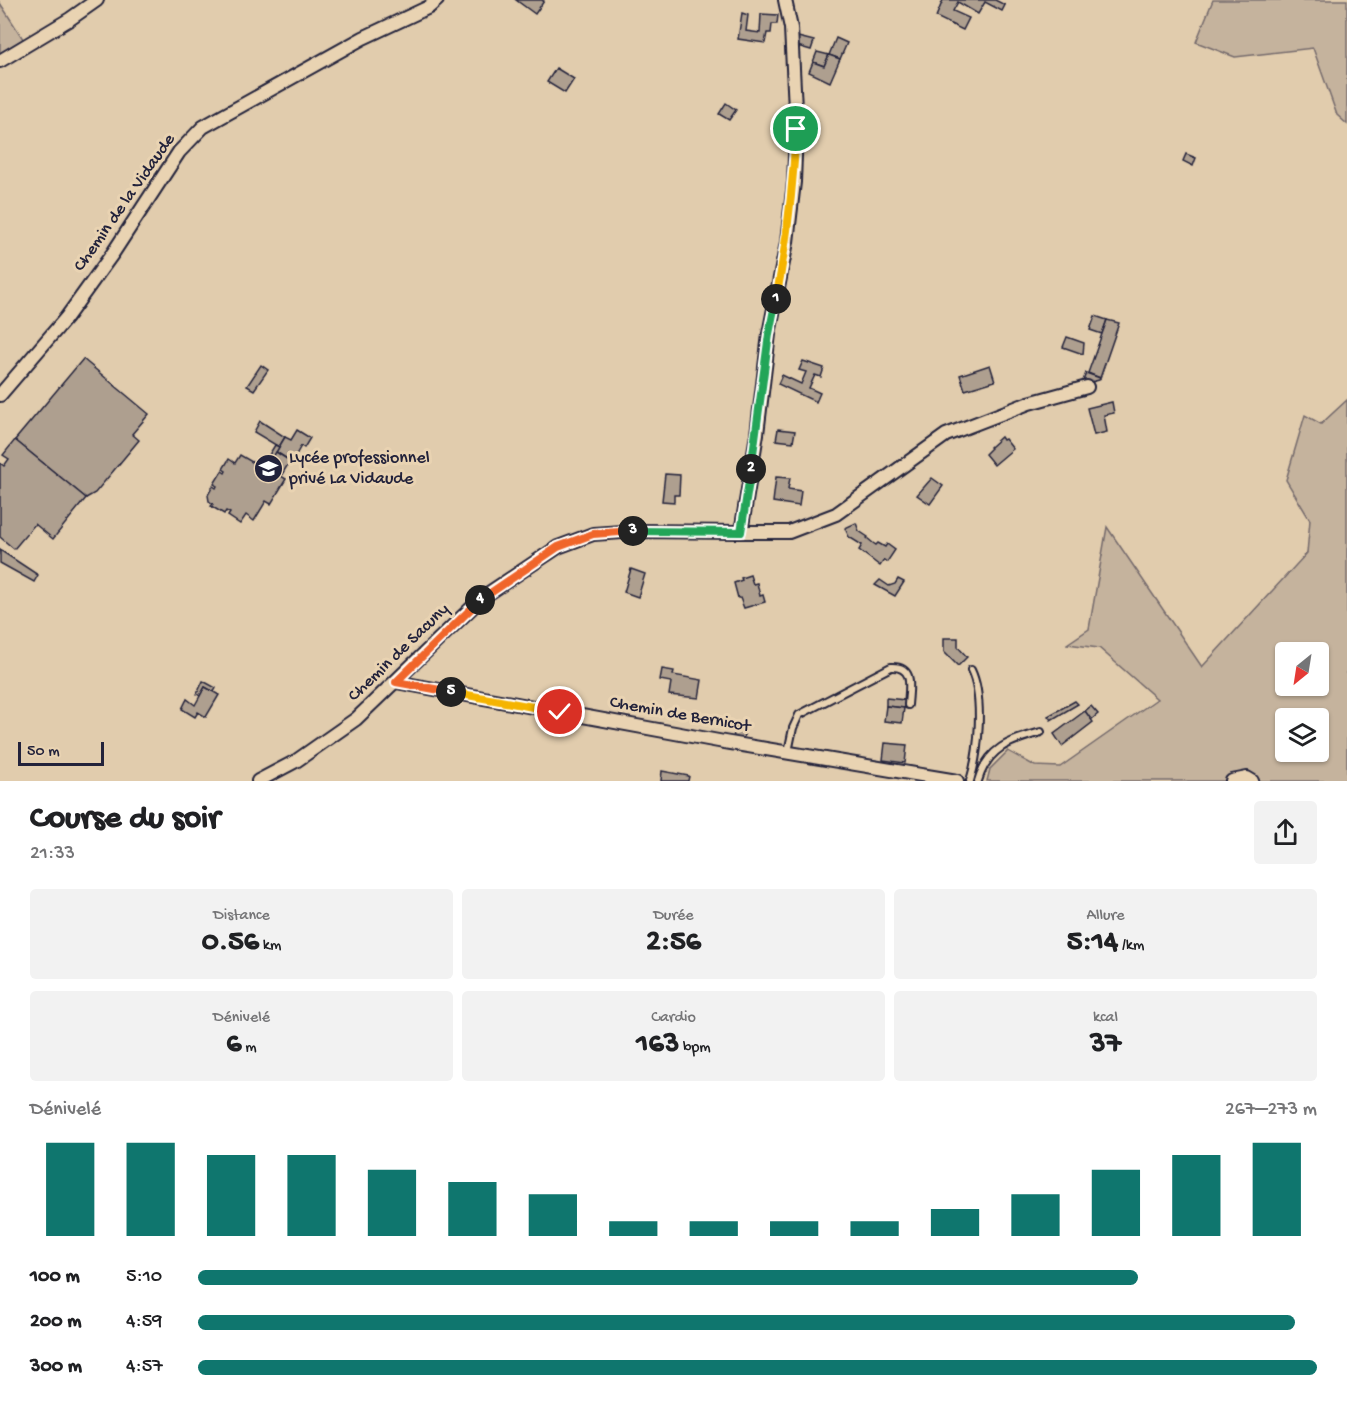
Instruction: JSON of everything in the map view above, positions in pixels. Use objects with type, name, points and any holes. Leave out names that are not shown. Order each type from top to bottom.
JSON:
[{"type":"street","points":[[0,62],[70,19],[96,0]]},
{"type":"street","name":"Chemin de la Vidaude","points":[[0,395],[66,318],[113,253],[179,152],[203,127],[363,38],[429,7],[437,0]]},
{"type":"street","points":[[741,532],[757,434],[769,334],[787,242],[794,182],[796,129],[791,28],[785,0]]},
{"type":"street","name":"Chemin de Sacuny","points":[[258,781],[296,761],[356,719],[483,597],[558,547],[593,534],[637,531],[789,532],[836,514],[946,435],[1029,402],[1087,387]]},
{"type":"street","name":"Chemin de Bernicot","points":[[396,682],[957,781]]},
{"type":"street","points":[[1232,781],[1247,778],[1252,781]]},
{"type":"lane","points":[[788,752],[793,728],[799,715],[891,668],[898,667],[909,675],[908,705]]},
{"type":"lane","points":[[970,781],[979,719],[978,691],[971,670]]},
{"type":"lane","points":[[978,781],[988,757],[994,752],[1009,742],[1041,732]]},
{"type":"shaded area","points":[[1213,0],[1347,0],[1347,124],[1337,115],[1313,48],[1235,57],[1196,42]]},
{"type":"shaded area","points":[[0,3],[25,42],[0,56]]},
{"type":"shaded area","points":[[1347,400],[1347,781],[987,781],[990,769],[1008,751],[1035,766],[1060,767],[1157,699],[1099,648],[1067,644],[1089,629],[1107,527],[1202,667],[1307,553],[1310,520],[1286,480],[1305,415],[1321,424]]},
{"type":"building","points":[[516,0],[542,0],[544,1],[535,14]]},
{"type":"building","points":[[943,0],[995,0],[1005,5],[1002,11],[985,2],[978,14],[958,2],[953,11],[969,18],[963,30],[936,17]]},
{"type":"building","points":[[742,13],[748,15],[746,31],[760,33],[761,14],[778,15],[777,24],[772,24],[771,33],[767,33],[765,43],[738,39]]},
{"type":"building","points":[[798,37],[814,41],[811,50],[797,46]]},
{"type":"building","points":[[836,38],[847,43],[840,59],[829,55]]},
{"type":"building","points":[[817,52],[829,55],[824,66],[813,62]]},
{"type":"building","points":[[829,55],[840,59],[830,82],[809,72],[813,62],[824,66]]},
{"type":"building","points":[[556,68],[574,79],[565,93],[547,82]]},
{"type":"building","points":[[726,103],[736,110],[729,120],[719,114]]},
{"type":"building","points":[[1186,154],[1196,158],[1193,166],[1183,161]]},
{"type":"building","points":[[1095,316],[1107,320],[1102,334],[1090,330]]},
{"type":"building","points":[[1107,320],[1119,323],[1100,378],[1088,373]]},
{"type":"building","points":[[1067,337],[1084,343],[1083,354],[1063,347]]},
{"type":"building","points":[[83,359],[149,414],[132,434],[139,440],[95,493],[86,498],[15,440]]},
{"type":"building","points":[[803,361],[824,368],[821,377],[815,375],[809,388],[820,393],[816,402],[778,384],[782,375],[801,384],[806,372],[799,370]]},
{"type":"building","points":[[261,365],[268,370],[254,390],[247,386]]},
{"type":"building","points":[[990,365],[995,381],[965,390],[960,375]]},
{"type":"building","points":[[1086,373],[1100,378],[1087,383],[1083,381]]},
{"type":"building","points":[[1112,402],[1114,413],[1104,415],[1107,432],[1094,435],[1087,408]]},
{"type":"building","points":[[260,421],[285,437],[279,447],[254,432]]},
{"type":"building","points":[[778,429],[795,431],[793,442],[776,440]]},
{"type":"building","points":[[297,430],[310,438],[304,448],[301,446],[292,462],[276,452],[285,437],[291,440]]},
{"type":"building","points":[[1001,437],[1013,449],[994,465],[985,454]]},
{"type":"building","points":[[15,440],[86,498],[53,539],[35,524],[14,549],[0,537],[0,463],[4,466],[9,459],[3,455]]},
{"type":"building","points":[[275,445],[279,447],[266,470],[261,468]]},
{"type":"building","points":[[276,452],[290,461],[281,476],[286,479],[271,504],[266,501],[254,521],[246,515],[240,524],[228,516],[230,513],[226,511],[224,514],[211,506],[213,504],[209,501],[208,495],[213,486],[216,488],[214,484],[222,471],[225,473],[223,469],[229,459],[235,463],[240,455],[266,470]]},
{"type":"building","points":[[665,474],[680,475],[679,495],[674,495],[674,502],[662,501]]},
{"type":"building","points":[[776,477],[790,478],[788,489],[801,491],[799,506],[773,502]]},
{"type":"building","points":[[932,478],[943,486],[930,504],[917,495]]},
{"type":"building","points":[[856,523],[859,531],[873,543],[885,547],[887,544],[895,550],[887,562],[884,560],[880,566],[859,550],[862,545],[849,537],[845,528]]},
{"type":"building","points":[[0,550],[38,575],[34,582],[0,563]]},
{"type":"building","points":[[631,569],[645,574],[638,597],[624,592]]},
{"type":"building","points":[[750,575],[753,584],[757,583],[760,596],[763,595],[765,602],[744,608],[738,598],[734,583]]},
{"type":"building","points":[[898,579],[904,582],[895,596],[875,585],[880,580],[889,586],[895,584]]},
{"type":"building","points":[[944,638],[958,638],[958,647],[967,657],[958,666],[944,652]]},
{"type":"building","points":[[662,669],[674,671],[673,675],[702,680],[699,698],[669,695],[671,682],[660,680]]},
{"type":"building","points":[[203,681],[216,688],[214,692],[205,687],[200,696],[197,694]]},
{"type":"building","points":[[205,687],[219,695],[206,717],[198,712],[195,717],[182,709],[187,699],[195,705]]},
{"type":"building","points":[[886,698],[905,700],[904,708],[886,706]]},
{"type":"building","points":[[1075,701],[1078,704],[1051,720],[1048,716]]},
{"type":"building","points":[[886,706],[904,708],[902,723],[884,721]]},
{"type":"building","points":[[1091,706],[1098,714],[1091,720],[1085,711]]},
{"type":"building","points":[[1085,711],[1093,722],[1062,746],[1054,734]]},
{"type":"building","points":[[735,729],[745,730],[743,740],[733,738]]},
{"type":"building","points":[[885,743],[907,745],[905,763],[883,760]]},
{"type":"building","points":[[662,771],[689,776],[688,781],[661,781]]},
{"type":"place","name":"Lycée professionnel privé La Vidaude","points":[[268,468]]},
{"type":"route","points":[[560,712],[396,682],[483,597],[558,547],[593,534],[637,531],[741,532],[757,434],[769,334],[787,242],[794,182],[796,129]]}]
